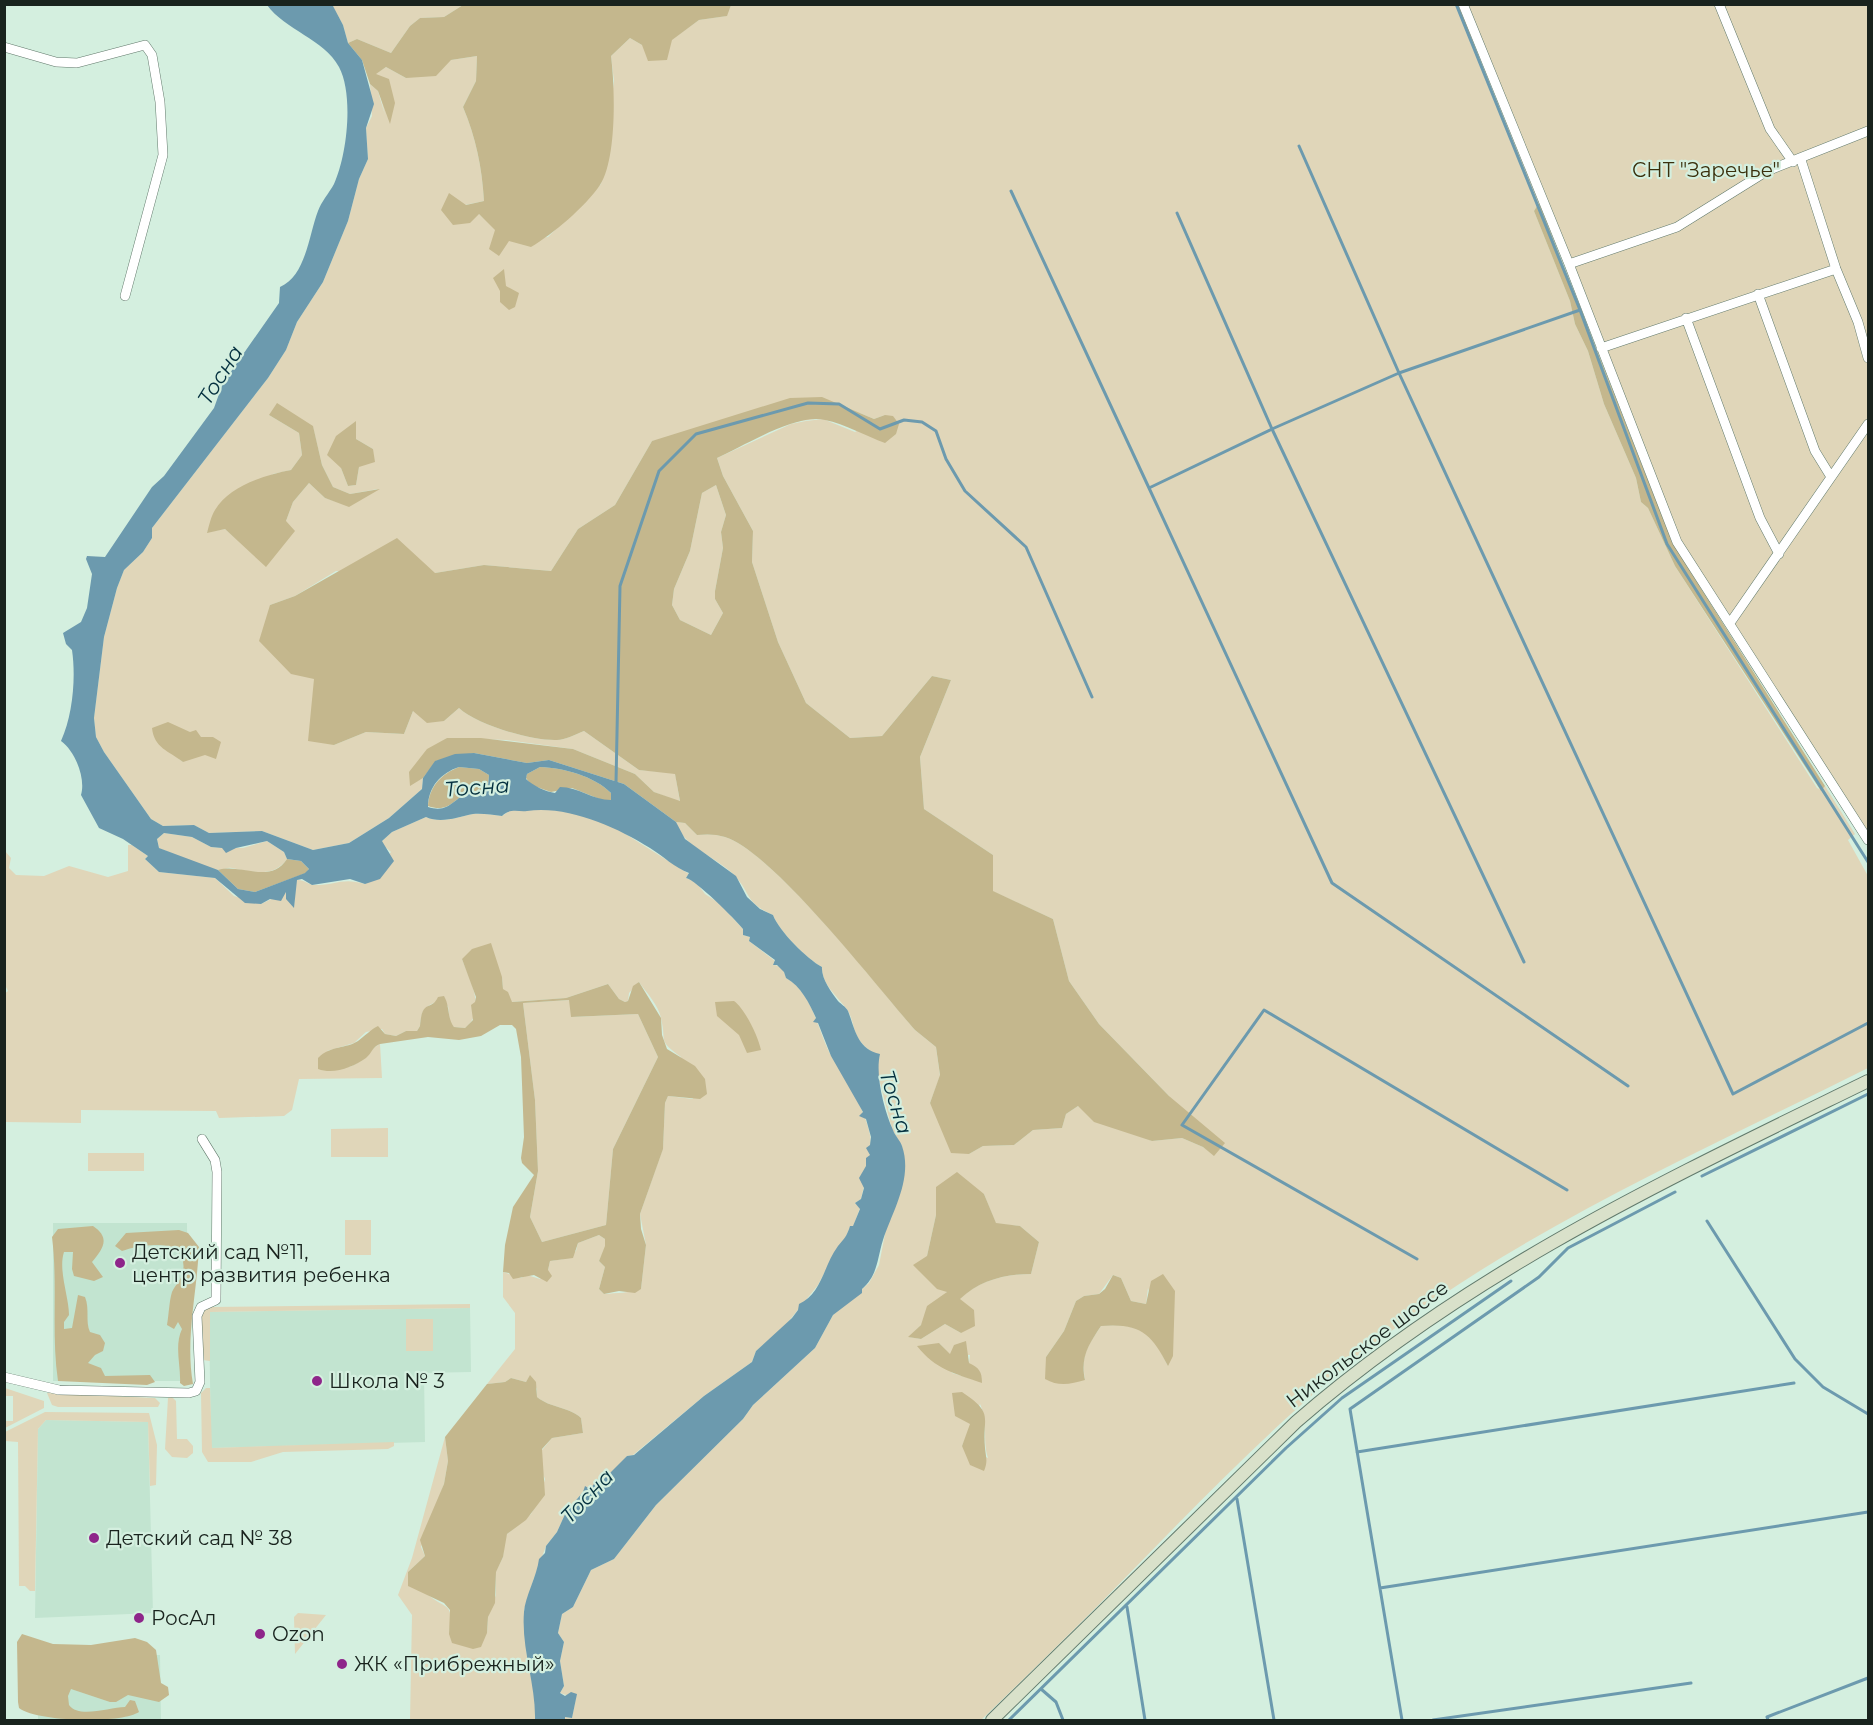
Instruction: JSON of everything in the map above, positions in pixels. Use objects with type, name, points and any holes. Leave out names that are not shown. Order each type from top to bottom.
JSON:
[{"type":"main road","name":"Никольское шоссе","points":[[992,1720],[1296,1422],[1336,1387],[1413,1329],[1508,1268],[1619,1205],[1869,1081]]},
{"type":"street","points":[[1463,4],[1569,264],[1677,542],[1869,840]]},
{"type":"street","points":[[1719,4],[1770,129],[1797,161],[1858,322],[1869,358]]},
{"type":"street","points":[[4,47],[56,62],[77,63],[145,45],[152,55],[158,90],[163,155],[126,296]]},
{"type":"street","points":[[1569,264],[1677,227],[1767,171],[1869,131]]},
{"type":"street","points":[[1601,348],[1836,269]]},
{"type":"street","points":[[1758,294],[1815,451],[1832,477]]},
{"type":"street","points":[[1686,318],[1760,518],[1779,554]]},
{"type":"street","points":[[1730,623],[1869,424]]},
{"type":"street","points":[[4,1377],[59,1390],[189,1393],[196,1391],[200,1382],[197,1316],[201,1307],[216,1300],[217,1172],[215,1160],[202,1139]]},
{"type":"shaded area","points":[[463,5],[731,5],[727,16],[699,20],[672,40],[667,60],[648,61],[642,45],[630,38],[611,56],[614,104],[612,141],[606,173],[600,185],[577,211],[540,242],[531,247],[509,241],[499,256],[489,249],[495,230],[479,214],[470,223],[453,225],[441,210],[449,193],[466,205],[484,201],[478,153],[463,107],[476,81],[477,56],[451,60],[436,76],[406,78],[386,67],[376,74],[389,79],[395,103],[390,124],[378,91],[370,84],[362,60],[348,43],[357,39],[391,53],[410,26],[420,18],[444,17]]},
{"type":"shaded area","points":[[1539,203],[1673,544],[1825,786],[1821,791],[1675,566],[1648,508],[1641,502],[1636,478],[1604,404],[1588,351],[1575,324],[1570,301],[1534,211]]},
{"type":"shaded area","points":[[504,269],[506,286],[519,293],[515,307],[509,310],[500,302],[500,291],[493,278]]},
{"type":"shaded area","points":[[822,397],[874,419],[885,415],[893,416],[899,424],[896,434],[885,443],[833,422],[813,419],[800,421],[770,432],[717,458],[723,476],[753,531],[752,562],[778,642],[806,703],[850,738],[882,736],[932,676],[951,680],[920,757],[924,809],[993,855],[993,891],[1053,919],[1069,981],[1099,1024],[1169,1096],[1225,1143],[1214,1156],[1203,1147],[1182,1138],[1152,1141],[1094,1122],[1078,1106],[1066,1114],[1062,1128],[1033,1130],[1014,1145],[983,1146],[969,1154],[951,1153],[930,1103],[940,1075],[936,1047],[915,1030],[796,893],[745,848],[722,836],[697,835],[685,823],[676,822],[624,784],[549,760],[527,763],[474,753],[436,761],[423,778],[410,786],[409,772],[427,749],[447,738],[481,738],[573,749],[635,774],[654,792],[680,801],[675,774],[639,770],[584,731],[560,740],[534,738],[491,726],[459,708],[444,721],[427,723],[413,711],[404,734],[366,732],[334,745],[308,741],[314,679],[291,674],[259,641],[270,605],[295,596],[397,538],[435,573],[484,565],[551,571],[578,529],[615,505],[652,441],[790,398]],"holes":[[[716,485],[726,515],[721,532],[723,548],[715,591],[715,599],[723,613],[711,635],[680,620],[672,605],[674,589],[690,551],[702,493]]]},
{"type":"shaded area","points":[[277,403],[313,426],[322,465],[333,487],[350,494],[380,489],[349,507],[325,498],[309,483],[293,502],[286,521],[295,531],[266,567],[225,529],[207,533],[214,512],[229,494],[259,479],[291,470],[302,455],[299,433],[269,415]]},
{"type":"shaded area","points":[[356,421],[356,439],[373,449],[375,462],[359,467],[356,485],[348,486],[341,468],[327,455],[336,436]]},
{"type":"shaded area","points":[[168,722],[190,732],[196,730],[201,737],[213,737],[221,742],[216,759],[205,755],[183,762],[159,745],[152,728]]},
{"type":"shaded area","points":[[459,767],[479,769],[489,775],[488,787],[464,795],[442,808],[428,806],[437,782],[447,773]]},
{"type":"shaded area","points":[[540,767],[569,771],[596,782],[611,793],[611,800],[602,800],[572,788],[551,792],[531,785],[526,778],[527,774]]},
{"type":"shaded area","points":[[287,859],[301,861],[309,869],[306,873],[255,892],[238,889],[218,870],[272,871],[280,867]]},
{"type":"shaded area","points":[[491,943],[502,977],[503,989],[508,992],[512,1002],[566,998],[608,984],[619,999],[625,1002],[628,1001],[633,986],[639,982],[661,1018],[662,1035],[667,1049],[695,1066],[705,1079],[707,1094],[700,1099],[668,1096],[665,1103],[663,1149],[640,1214],[641,1229],[646,1245],[641,1289],[635,1293],[619,1291],[604,1294],[599,1289],[605,1267],[599,1261],[605,1246],[605,1239],[599,1235],[578,1243],[573,1258],[550,1261],[548,1270],[552,1276],[547,1282],[534,1275],[513,1279],[509,1273],[503,1272],[505,1245],[513,1207],[534,1175],[522,1163],[521,1158],[524,1137],[521,1057],[516,1029],[512,1025],[500,1025],[481,1036],[459,1040],[428,1037],[380,1044],[366,1058],[349,1067],[337,1071],[318,1069],[318,1058],[323,1054],[358,1041],[378,1026],[385,1034],[396,1036],[406,1031],[417,1031],[425,1008],[433,1004],[438,997],[444,996],[454,1027],[465,1028],[473,1020],[471,1005],[475,1002],[476,997],[462,959],[472,949]],"holes":[[[569,1000],[571,1017],[638,1014],[658,1057],[613,1149],[606,1225],[542,1242],[530,1217],[538,1171],[535,1100],[523,1003]]]},
{"type":"shaded area","points":[[734,1001],[750,1023],[761,1050],[747,1053],[739,1035],[717,1016],[715,1002]]},
{"type":"shaded area","points":[[957,1172],[984,1194],[996,1223],[1020,1226],[1039,1242],[1031,1274],[1011,1275],[984,1283],[960,1299],[974,1310],[975,1326],[961,1333],[945,1324],[921,1339],[908,1337],[921,1325],[927,1306],[947,1292],[937,1289],[913,1265],[927,1256],[936,1215],[936,1187]]},
{"type":"shaded area","name":"Детский сад №11, центр развития ребенка","points":[[53,1223],[187,1223],[188,1381],[53,1381]]},
{"type":"shaded area","points":[[93,1226],[102,1235],[103,1244],[92,1262],[103,1277],[94,1281],[74,1276],[73,1252],[64,1252],[62,1267],[69,1315],[64,1322],[64,1329],[72,1328],[78,1295],[85,1297],[90,1332],[100,1335],[105,1343],[103,1351],[95,1355],[88,1363],[101,1368],[105,1376],[150,1375],[155,1382],[147,1385],[58,1381],[52,1237],[58,1229]]},
{"type":"shaded area","points":[[179,1230],[188,1233],[199,1247],[190,1350],[193,1384],[184,1386],[180,1383],[178,1349],[182,1329],[178,1322],[174,1329],[167,1325],[171,1296],[183,1272],[183,1260],[172,1248],[162,1245],[141,1246],[122,1251],[115,1246],[126,1233]]},
{"type":"shaded area","points":[[1163,1274],[1175,1291],[1173,1356],[1168,1366],[1156,1345],[1143,1332],[1126,1326],[1101,1326],[1089,1345],[1085,1358],[1085,1380],[1060,1384],[1045,1379],[1046,1357],[1064,1331],[1076,1301],[1084,1296],[1099,1294],[1105,1289],[1113,1275],[1121,1278],[1131,1301],[1146,1304],[1151,1281]]},
{"type":"shaded area","name":"Школа № 3","points":[[470,1308],[471,1372],[424,1373],[425,1442],[211,1448],[209,1312]]},
{"type":"shaded area","points":[[966,1341],[969,1363],[979,1370],[982,1383],[939,1366],[917,1346],[939,1343],[950,1354],[954,1345]]},
{"type":"shaded area","points":[[530,1375],[536,1382],[537,1397],[576,1414],[581,1418],[583,1433],[552,1438],[542,1449],[545,1495],[526,1520],[507,1534],[503,1557],[496,1572],[495,1603],[488,1617],[487,1633],[481,1647],[473,1649],[452,1643],[449,1634],[450,1610],[444,1603],[408,1586],[408,1572],[425,1556],[420,1540],[444,1484],[448,1461],[445,1437],[487,1384],[505,1382],[511,1378],[526,1382]]},
{"type":"shaded area","points":[[962,1392],[979,1406],[985,1416],[986,1465],[984,1471],[970,1465],[962,1446],[970,1424],[955,1416],[952,1393]]},
{"type":"shaded area","name":"Детский сад № 38","points":[[46,1420],[148,1422],[153,1613],[35,1618],[38,1429]]},
{"type":"shaded area","points":[[22,1634],[53,1644],[91,1645],[135,1638],[147,1642],[156,1650],[161,1683],[168,1687],[169,1695],[159,1702],[128,1695],[116,1702],[110,1702],[71,1689],[68,1696],[69,1705],[74,1709],[87,1712],[125,1707],[130,1700],[135,1701],[139,1712],[129,1716],[98,1720],[60,1719],[29,1713],[19,1708],[18,1702],[17,1642]]},
{"type":"shaded area","points":[[160,1655],[161,1720],[38,1720],[38,1656]]},
{"type":"green space","points":[[332,5],[463,5],[444,17],[420,18],[410,26],[391,53],[357,39],[348,43],[343,25]]},
{"type":"green space","points":[[731,5],[1460,5],[1477,53],[1539,203],[1534,211],[1570,301],[1575,324],[1588,351],[1604,404],[1636,478],[1641,502],[1648,508],[1675,566],[1817,788],[1821,790],[1825,786],[1855,834],[1848,840],[1868,876],[1868,1068],[1625,1188],[1566,1220],[1449,1290],[1394,1329],[1322,1386],[1254,1448],[1071,1633],[981,1720],[565,1720],[565,1717],[572,1718],[576,1698],[560,1693],[564,1686],[560,1661],[564,1642],[558,1633],[562,1614],[573,1607],[591,1570],[614,1559],[656,1505],[743,1419],[753,1405],[815,1348],[833,1315],[869,1283],[879,1265],[902,1146],[892,1129],[872,1052],[860,1040],[846,1008],[827,984],[822,967],[794,944],[773,915],[753,902],[734,875],[684,838],[676,822],[685,823],[697,835],[711,834],[725,837],[745,848],[769,867],[824,923],[915,1030],[936,1047],[940,1076],[930,1103],[969,1154],[983,1146],[1014,1145],[1033,1130],[1062,1128],[1066,1114],[1078,1106],[1152,1141],[1182,1138],[1203,1147],[1214,1155],[1169,1096],[1099,1024],[1069,981],[1053,919],[992,891],[993,855],[924,809],[920,757],[951,680],[932,676],[882,736],[850,738],[806,703],[778,642],[752,562],[753,531],[723,476],[717,458],[791,424],[823,419],[855,432],[885,415],[874,419],[860,413],[652,441],[615,505],[578,529],[551,571],[484,565],[435,573],[336,571],[295,596],[270,605],[314,678],[334,745],[366,732],[404,734],[413,711],[444,721],[459,708],[491,726],[534,738],[560,740],[584,731],[639,770],[675,773],[680,802],[654,792],[635,774],[573,749],[506,740],[447,738],[410,785],[423,778],[422,789],[389,818],[349,843],[313,850],[262,831],[209,833],[194,825],[163,826],[151,819],[96,737],[94,718],[104,637],[124,570],[143,552],[152,538],[152,528],[268,378],[286,350],[297,322],[323,282],[348,221],[359,179],[368,159],[366,128],[372,116],[370,84],[378,91],[385,115],[375,74],[386,67],[406,78],[451,60],[477,56],[476,81],[463,107],[478,153],[484,201],[441,210],[479,214],[509,241],[548,237],[601,184],[614,81],[611,56],[630,38],[642,45],[671,40],[699,20],[726,16]],"holes":[[[291,414],[313,427],[322,465],[333,487],[350,494],[378,489],[349,506],[325,498],[309,483],[293,502],[286,521],[241,543],[225,529],[207,532],[273,474],[291,470],[302,455],[299,433],[269,415]],[[356,422],[356,439],[373,449],[359,467],[356,485],[348,486],[341,468]],[[182,729],[201,737],[183,762],[172,753]],[[936,1187],[984,1194],[996,1224],[1020,1226],[1039,1242],[1031,1274],[1011,1275],[983,1283],[959,1299],[961,1333],[945,1324],[921,1339],[909,1337],[947,1292],[927,1256],[936,1215]],[[1113,1275],[1121,1278],[1131,1301],[1146,1304],[1148,1288],[1168,1366],[1158,1347],[1146,1333],[1132,1327],[1116,1325],[1101,1326],[1092,1340],[1086,1351],[1085,1380],[1046,1357],[1064,1331],[1076,1301],[1084,1296],[1099,1294]],[[939,1343],[950,1355],[970,1355],[969,1363],[982,1382],[952,1373]],[[980,1404],[983,1411],[988,1458],[962,1446]]]},
{"type":"green space","name":"СНТ \"Заречье\"","points":[[1463,5],[1868,5],[1868,840],[1677,542]]},
{"type":"green space","points":[[716,485],[726,515],[721,532],[723,548],[715,591],[715,599],[723,613],[711,635],[680,620],[672,605],[674,589],[690,551],[702,493]]},
{"type":"green space","points":[[549,809],[583,815],[616,828],[689,874],[686,878],[696,882],[705,894],[719,903],[743,929],[743,935],[750,937],[749,941],[775,961],[773,965],[782,969],[786,978],[803,993],[827,1048],[864,1115],[871,1141],[870,1158],[861,1199],[855,1203],[860,1208],[853,1227],[850,1227],[818,1285],[784,1327],[756,1351],[752,1362],[704,1396],[633,1455],[627,1456],[613,1473],[583,1492],[566,1512],[557,1532],[546,1546],[524,1610],[527,1657],[535,1692],[535,1720],[410,1720],[412,1615],[398,1595],[412,1558],[445,1437],[448,1461],[444,1484],[421,1547],[425,1556],[408,1572],[424,1592],[450,1611],[449,1633],[487,1633],[488,1617],[496,1595],[496,1571],[503,1557],[504,1541],[507,1534],[531,1514],[539,1500],[545,1479],[542,1472],[542,1450],[552,1438],[583,1433],[581,1418],[576,1414],[537,1397],[537,1389],[530,1376],[526,1382],[511,1378],[505,1382],[487,1384],[515,1349],[515,1313],[503,1297],[503,1272],[521,1278],[527,1275],[540,1279],[548,1270],[550,1261],[564,1259],[576,1251],[578,1243],[599,1235],[605,1239],[606,1246],[599,1261],[605,1267],[599,1289],[604,1294],[641,1289],[646,1245],[640,1214],[663,1148],[665,1103],[668,1096],[693,1099],[681,1057],[666,1044],[660,1013],[639,982],[629,993],[628,1001],[625,1002],[619,999],[608,984],[566,998],[511,1002],[503,989],[502,977],[462,959],[476,1004],[472,1021],[465,1028],[454,1027],[450,1023],[448,1006],[436,1002],[424,1011],[417,1031],[406,1031],[396,1036],[385,1034],[382,1029],[366,1032],[354,1043],[327,1051],[349,1067],[359,1062],[380,1044],[382,1078],[299,1079],[292,1110],[284,1116],[219,1118],[216,1111],[81,1110],[81,1123],[5,1122],[4,994],[8,991],[4,983],[5,851],[11,858],[9,868],[16,875],[44,876],[69,866],[108,877],[128,871],[128,845],[132,845],[148,856],[145,859],[159,872],[215,878],[234,896],[261,904],[286,892],[294,907],[296,880],[315,885],[345,881],[365,884],[391,852],[382,844],[382,841],[392,832],[426,817],[444,820],[476,814],[502,816],[509,811]]},
{"type":"green space","points":[[164,833],[192,837],[211,847],[222,848],[243,848],[267,841],[284,852],[287,859],[276,869],[262,872],[230,868],[215,869],[159,848],[157,839]]},
{"type":"green space","points":[[570,1000],[572,1017],[638,1014],[658,1057],[613,1149],[606,1225],[542,1242],[530,1217],[538,1171],[535,1100],[523,1003]]},
{"type":"green space","points":[[388,1128],[388,1157],[331,1157],[331,1129]]},
{"type":"green space","points":[[88,1153],[144,1153],[144,1171],[88,1171]]},
{"type":"green space","points":[[345,1220],[371,1220],[371,1255],[345,1255]]},
{"type":"green space","points":[[470,1304],[470,1308],[210,1312],[210,1361],[203,1360],[201,1313],[210,1307]]},
{"type":"green space","points":[[406,1319],[433,1319],[433,1351],[406,1351]]},
{"type":"green space","points":[[5,1388],[44,1401],[44,1408],[5,1428],[5,1421],[13,1421],[13,1396],[5,1396]]},
{"type":"green space","points":[[206,1388],[210,1388],[212,1448],[394,1442],[394,1446],[388,1449],[283,1452],[251,1462],[208,1462],[202,1452],[201,1393]]},
{"type":"green space","points":[[47,1393],[155,1398],[160,1403],[158,1407],[58,1407],[52,1405]]},
{"type":"green space","points":[[172,1397],[176,1401],[177,1439],[187,1439],[193,1446],[193,1453],[187,1458],[172,1457],[165,1449],[168,1398]]},
{"type":"green space","points":[[45,1412],[149,1413],[157,1445],[156,1485],[150,1486],[148,1422],[46,1420],[38,1429],[35,1591],[30,1591],[25,1586],[19,1586],[18,1442],[5,1441],[5,1432]]},
{"type":"green space","points":[[298,1613],[326,1615],[295,1654],[294,1617]]},
{"type":"water","name":"Тосна","points":[[267,5],[333,6],[343,25],[348,43],[362,60],[374,104],[366,128],[368,159],[359,179],[348,221],[323,282],[297,322],[286,350],[268,378],[152,528],[152,538],[143,552],[124,570],[104,637],[94,718],[96,737],[104,752],[151,819],[163,826],[194,825],[209,833],[262,831],[313,850],[349,843],[389,818],[422,789],[423,778],[435,761],[455,754],[474,753],[527,763],[549,760],[624,784],[676,822],[685,839],[736,876],[747,897],[760,909],[773,915],[794,944],[822,967],[827,985],[848,1011],[862,1043],[866,1048],[880,1054],[879,1072],[884,1103],[905,1158],[900,1194],[874,1272],[862,1289],[862,1293],[833,1315],[815,1348],[753,1405],[743,1419],[656,1505],[614,1559],[591,1570],[573,1607],[562,1614],[558,1633],[564,1642],[560,1661],[564,1686],[560,1693],[565,1696],[571,1692],[577,1694],[572,1718],[565,1717],[565,1720],[535,1720],[526,1653],[524,1612],[539,1559],[545,1553],[546,1546],[557,1532],[566,1512],[583,1492],[585,1486],[590,1489],[598,1479],[602,1481],[627,1456],[634,1455],[704,1396],[752,1362],[756,1351],[792,1318],[799,1304],[813,1293],[833,1253],[850,1226],[853,1226],[860,1209],[855,1203],[861,1199],[864,1188],[859,1178],[866,1166],[866,1158],[870,1155],[866,1148],[870,1145],[871,1137],[866,1119],[859,1116],[863,1112],[831,1056],[818,1023],[813,1022],[816,1018],[807,1001],[800,990],[786,978],[784,972],[777,965],[773,965],[775,960],[749,941],[750,937],[743,935],[743,929],[724,909],[698,885],[686,878],[689,873],[636,840],[606,825],[574,814],[542,810],[511,811],[502,816],[473,814],[444,820],[426,817],[392,832],[382,841],[394,861],[380,879],[365,884],[350,879],[312,885],[302,879],[297,880],[294,908],[286,899],[286,892],[281,901],[270,899],[261,904],[245,903],[215,878],[159,872],[145,859],[148,856],[123,839],[99,828],[81,795],[81,773],[71,751],[61,741],[71,708],[74,672],[72,650],[66,644],[63,633],[81,622],[87,608],[92,574],[87,556],[105,557],[152,487],[164,476],[214,408],[223,383],[279,303],[280,287],[296,274],[305,254],[318,211],[339,172],[347,126],[344,79],[339,67],[324,49],[275,14]],"holes":[[[459,767],[479,769],[489,775],[488,787],[464,795],[447,807],[435,809],[428,807],[433,787],[447,773]],[[540,767],[569,771],[596,782],[611,793],[611,800],[573,789],[560,787],[555,793],[539,788],[526,779],[527,774]],[[164,833],[192,837],[211,847],[222,848],[226,853],[236,848],[267,841],[284,852],[287,859],[301,861],[309,869],[305,873],[255,892],[238,889],[218,870],[159,848],[157,839]]]},
{"type":"waterway","points":[[1456,4],[1580,310],[1399,373],[1272,429],[1149,488],[1332,883],[1628,1086]]},
{"type":"waterway","points":[[1299,146],[1399,373],[1733,1094],[1868,1023]]},
{"type":"waterway","points":[[1011,191],[1149,488]]},
{"type":"waterway","points":[[1177,213],[1272,429],[1524,962]]},
{"type":"waterway","points":[[1580,310],[1667,544],[1868,862]]},
{"type":"waterway","points":[[616,783],[620,586],[659,471],[696,434],[808,403],[839,404],[880,429],[904,420],[922,422],[936,431],[946,459],[965,491],[1026,547],[1092,697]]},
{"type":"waterway","points":[[1417,1259],[1182,1125],[1264,1010],[1567,1190]]},
{"type":"waterway","points":[[1702,1176],[1868,1094]]},
{"type":"waterway","points":[[1402,1720],[1350,1409],[1539,1277],[1568,1248],[1675,1192]]},
{"type":"waterway","points":[[1707,1221],[1795,1359],[1823,1387],[1868,1414]]},
{"type":"waterway","points":[[1009,1720],[1286,1448],[1342,1398],[1511,1281]]},
{"type":"waterway","points":[[1357,1452],[1794,1383]]},
{"type":"waterway","points":[[1237,1499],[1274,1720]]},
{"type":"waterway","points":[[1380,1588],[1868,1512]]},
{"type":"waterway","points":[[1127,1607],[1145,1720]]},
{"type":"waterway","points":[[1768,1720],[1767,1717],[1868,1678]]},
{"type":"waterway","points":[[1433,1720],[1691,1683]]},
{"type":"waterway","points":[[1041,1689],[1056,1702],[1063,1720]]},
{"type":"place","name":"Детский сад №11, центр развития ребенка","points":[[120,1263]]},
{"type":"place","name":"Школа № 3","points":[[317,1381]]},
{"type":"place","name":"Детский сад № 38","points":[[94,1538]]},
{"type":"place","name":"РосАл","points":[[139,1618]]},
{"type":"place","name":"Ozon","points":[[260,1634]]},
{"type":"place","name":"ЖК «Прибрежный»","points":[[342,1664]]}]
